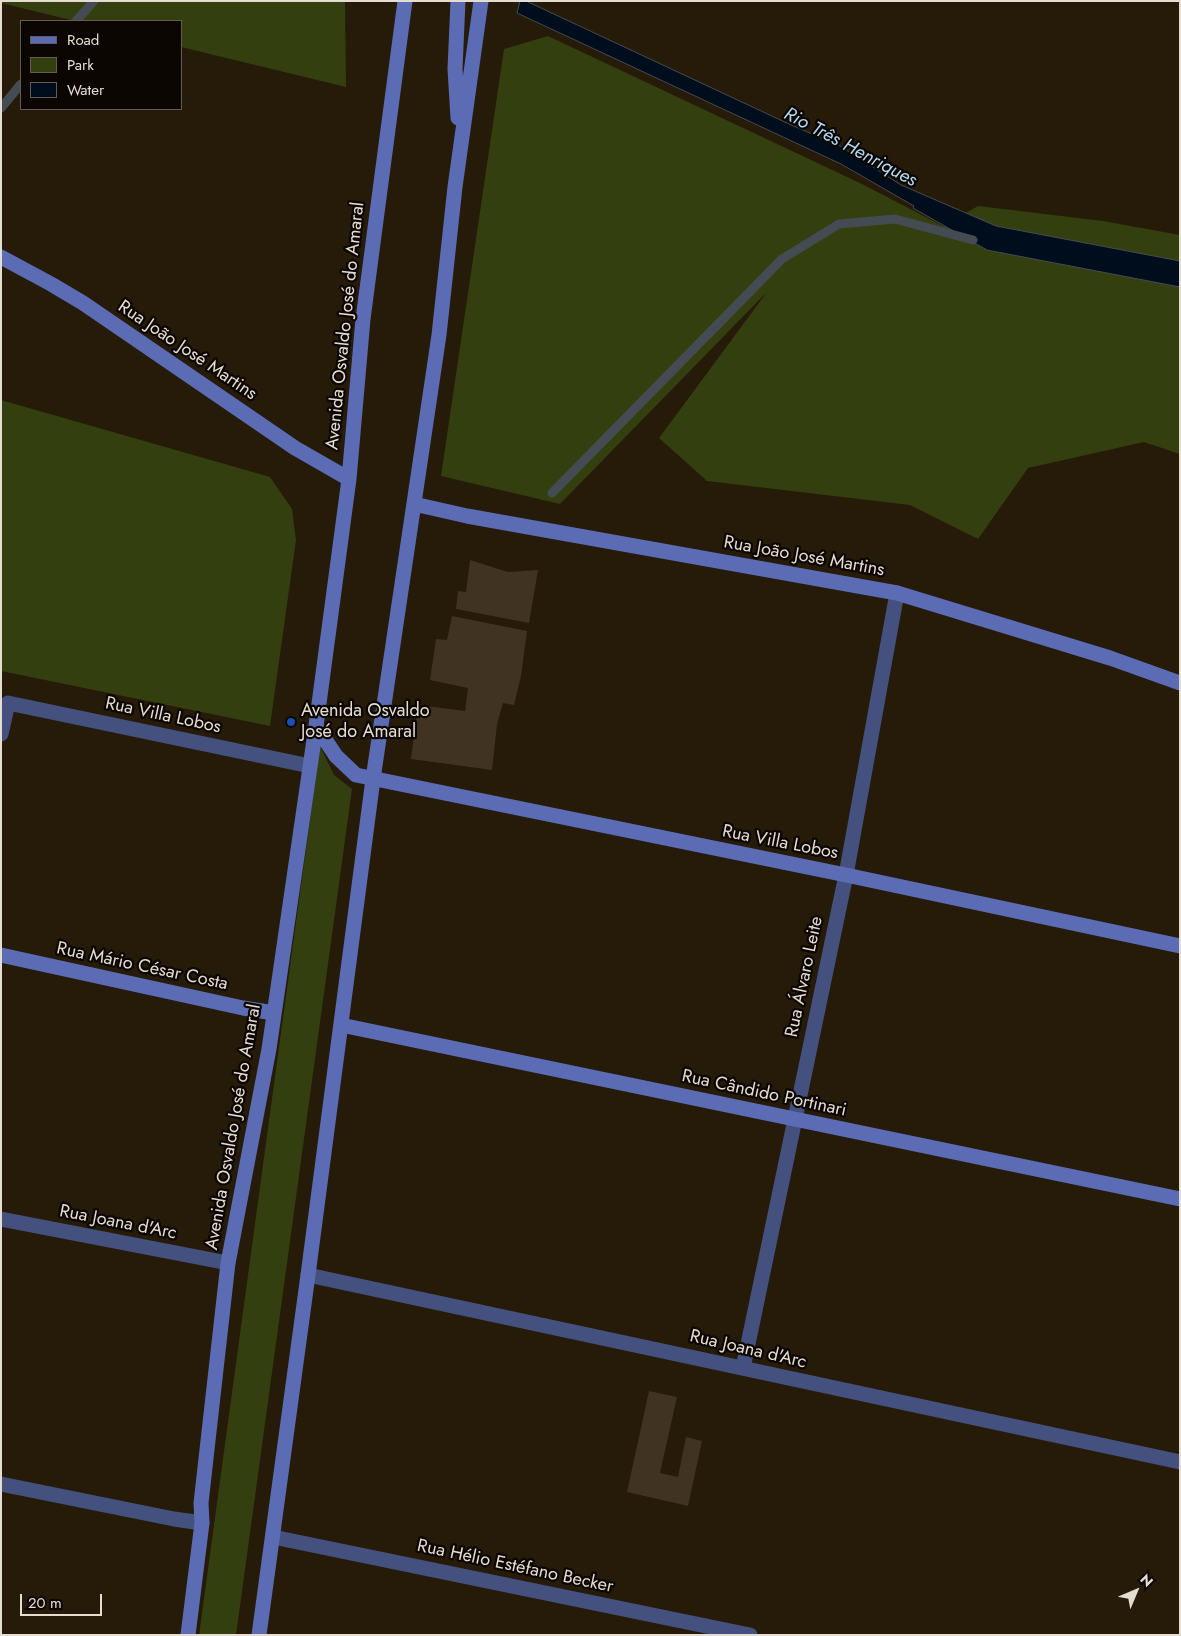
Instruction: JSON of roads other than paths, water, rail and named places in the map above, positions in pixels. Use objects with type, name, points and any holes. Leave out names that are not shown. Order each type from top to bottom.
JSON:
[{"type":"main road","name":"Avenida Osvaldo José do Amaral","points":[[188,1635],[202,1523],[201,1503],[228,1263],[269,1049],[316,726],[349,479],[363,320],[405,1]]},
{"type":"main road","points":[[458,1],[455,69],[460,152]]},
{"type":"main road","points":[[259,1635],[373,779],[439,335],[460,152],[481,1]]},
{"type":"main road","name":"Rua João José Martins","points":[[1,257],[83,303],[295,448],[349,479]]},
{"type":"main road","name":"Rua João José Martins","points":[[414,504],[467,516],[896,592],[1110,658],[1180,683]]},
{"type":"main road","name":"Rua Villa Lobos","points":[[316,726],[336,756],[356,775],[846,875],[1180,946]]},
{"type":"main road","name":"Rua Mário César Costa","points":[[1,955],[243,1008],[274,1013]]},
{"type":"main road","name":"Rua Cândido Portinari","points":[[341,1025],[1180,1199]]},
{"type":"street","name":"Rua Álvaro Leite","points":[[743,1368],[846,875],[896,592]]},
{"type":"street","name":"Rua Villa Lobos","points":[[1,734],[8,703],[310,766]]},
{"type":"street","name":"Rua Joana d'Arc","points":[[1,1219],[228,1263]]},
{"type":"street","name":"Rua Joana d'Arc","points":[[308,1275],[1180,1462]]},
{"type":"street","points":[[1,1484],[202,1523]]},
{"type":"street","name":"Rua Hélio Estéfano Becker","points":[[273,1537],[750,1635]]},
{"type":"water","points":[[520,1],[526,1],[840,146],[901,185],[996,226],[1180,261],[1180,287],[987,250],[841,164],[517,13]]},
{"type":"waterway","points":[[77,20],[94,1]]},
{"type":"waterway","points":[[1,108],[20,85]]},
{"type":"waterway","points":[[552,493],[782,259],[839,224],[895,219],[973,240]]},
{"type":"place","name":"Avenida Osvaldo José do Amaral","points":[[291,722]]},
{"type":"water label","name":"Rio Três Henriques","points":[[850,148]]}]
